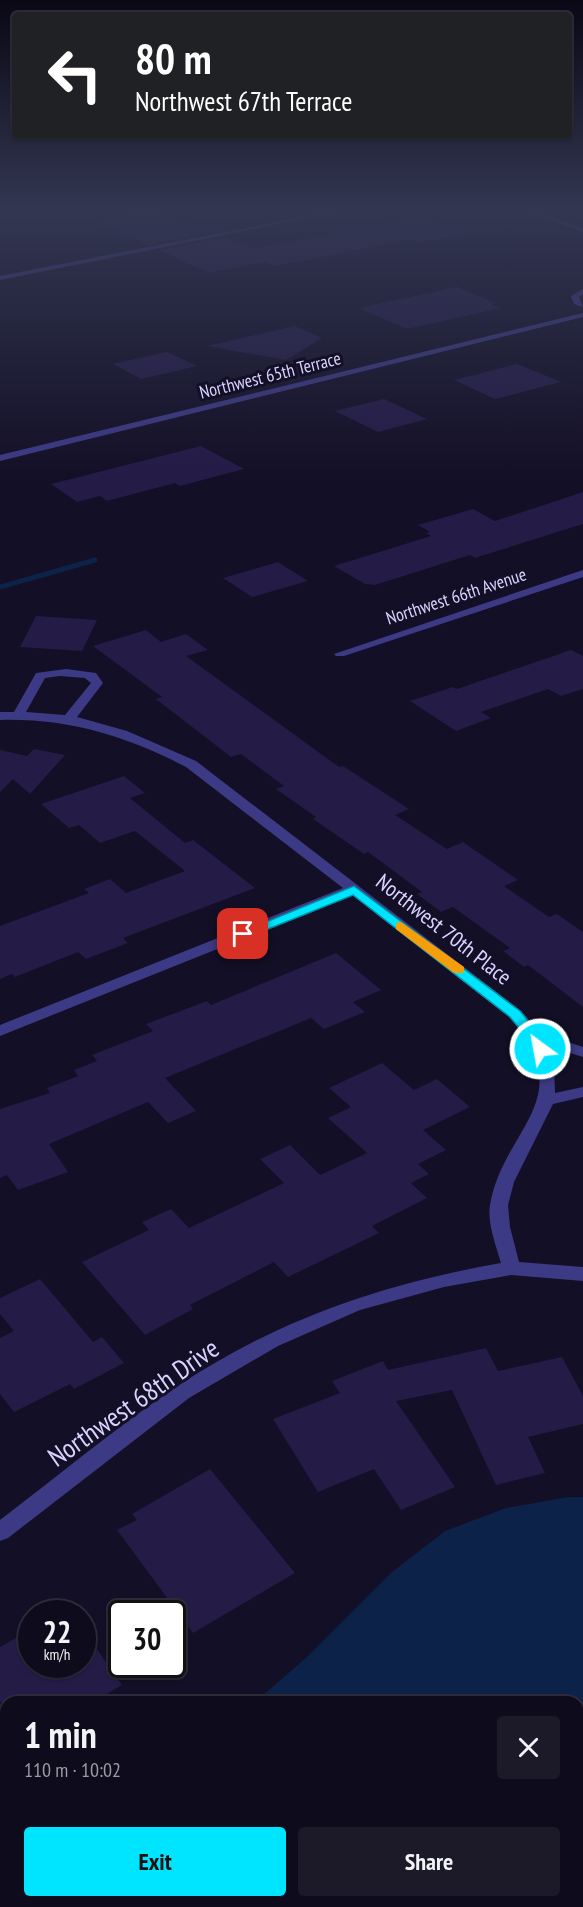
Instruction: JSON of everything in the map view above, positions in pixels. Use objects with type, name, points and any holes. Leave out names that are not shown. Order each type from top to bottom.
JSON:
[{"type":"street","name":"Northwest 65th Terrace","points":[[0,458],[583,315]]},
{"type":"street","name":"Northwest 66th Avenue","points":[[340,654],[583,573]]},
{"type":"street","points":[[19,714],[40,676],[75,671],[92,676],[97,683],[69,719]]},
{"type":"street","name":"Northwest 70th Place","points":[[0,716],[44,714],[69,719],[154,744],[191,764],[515,1014],[536,1039],[550,1087],[544,1111],[505,1180],[499,1207],[511,1268]]},
{"type":"street","points":[[0,1031],[354,890]]},
{"type":"street","points":[[540,1049],[571,1048],[583,1052]]},
{"type":"street","points":[[547,1100],[583,1092]]},
{"type":"street","points":[[511,1268],[583,1274]]},
{"type":"street","name":"Northwest 68th Drive","points":[[0,1532],[182,1393],[271,1341],[354,1305],[444,1280],[511,1268]]},
{"type":"water","points":[[568,1497],[583,1497],[583,1696],[262,1696],[307,1657],[392,1572],[445,1531],[506,1508]]},
{"type":"building","points":[[400,299],[486,299],[496,303],[491,305],[500,308],[407,329],[358,308]]},
{"type":"building","points":[[295,326],[322,338],[286,360],[207,346]]},
{"type":"building","points":[[167,352],[197,366],[141,379],[113,364]]},
{"type":"building","points":[[517,364],[561,382],[495,399],[454,380]]},
{"type":"building","points":[[384,399],[427,419],[378,432],[335,411]]},
{"type":"building","points":[[201,446],[244,469],[180,486],[175,483],[107,501],[100,496],[77,502],[51,484]]},
{"type":"building","points":[[583,492],[583,524],[475,558],[470,555],[375,585],[365,584],[334,566],[431,536],[426,533],[430,532],[418,525],[473,509],[495,521]]},
{"type":"building","points":[[278,562],[308,581],[252,597],[223,578]]},
{"type":"building","points":[[36,616],[97,620],[82,651],[20,647]]},
{"type":"building","points":[[146,630],[161,642],[186,634],[208,650],[186,656],[339,767],[343,766],[409,809],[395,815],[447,849],[463,842],[518,880],[504,886],[549,917],[557,914],[583,932],[583,1007],[528,965],[524,967],[503,951],[510,948],[453,907],[441,912],[417,894],[422,892],[368,852],[364,854],[313,819],[316,817],[276,789],[284,786],[241,754],[231,757],[156,699],[162,697],[93,646]]},
{"type":"building","points":[[571,650],[583,656],[583,689],[561,696],[548,689],[481,712],[491,718],[456,731],[410,701],[453,687],[457,689]]},
{"type":"building","points":[[34,749],[65,755],[30,794],[13,779],[0,792],[0,750],[27,756]]},
{"type":"building","points":[[124,776],[145,793],[130,798],[185,843],[193,840],[255,888],[123,938],[128,943],[86,959],[78,952],[15,977],[12,974],[0,979],[0,926],[89,893],[84,889],[110,879],[126,893],[185,871],[135,831],[100,843],[79,825],[69,828],[41,804]]},
{"type":"building","points":[[336,953],[381,990],[353,1002],[365,1012],[324,1029],[311,1018],[165,1078],[196,1111],[168,1123],[148,1102],[49,1144],[68,1172],[18,1190],[7,1175],[0,1178],[0,1109],[50,1093],[47,1088],[78,1076],[74,1070],[97,1061],[92,1055],[153,1031],[146,1024],[207,1001],[211,1005]]},
{"type":"building","points":[[382,1063],[414,1090],[437,1079],[470,1107],[423,1130],[446,1150],[418,1164],[429,1174],[411,1183],[427,1198],[372,1226],[379,1233],[288,1277],[274,1262],[190,1305],[193,1309],[145,1335],[82,1262],[149,1230],[142,1222],[171,1209],[189,1228],[284,1183],[260,1159],[290,1145],[320,1175],[367,1153],[328,1118],[351,1107],[329,1088]]},
{"type":"building","points":[[40,1279],[93,1342],[102,1337],[124,1363],[74,1389],[70,1384],[14,1412],[0,1394],[0,1338],[14,1331],[0,1314],[0,1298]]},
{"type":"building","points":[[486,1348],[498,1371],[562,1357],[583,1396],[583,1424],[528,1437],[545,1473],[496,1485],[452,1390],[396,1401],[455,1487],[401,1510],[374,1469],[318,1492],[273,1419],[340,1393],[332,1381],[383,1361],[388,1370]]},
{"type":"building","points":[[210,1469],[295,1573],[193,1633],[186,1624],[186,1600],[169,1600],[117,1530],[137,1520],[132,1514]]},
{"type":"building","points":[[18,1637],[18,1678],[96,1678],[96,1648],[108,1665],[108,1678],[117,1678],[122,1685],[103,1696],[0,1696],[0,1647]]},
{"type":"waterway","points":[[0,587],[95,560]]},
{"type":"slow traffic","points":[[401,926],[459,970]]},
{"type":"route","points":[[243,934],[354,890],[515,1014],[536,1039],[540,1049]]}]
